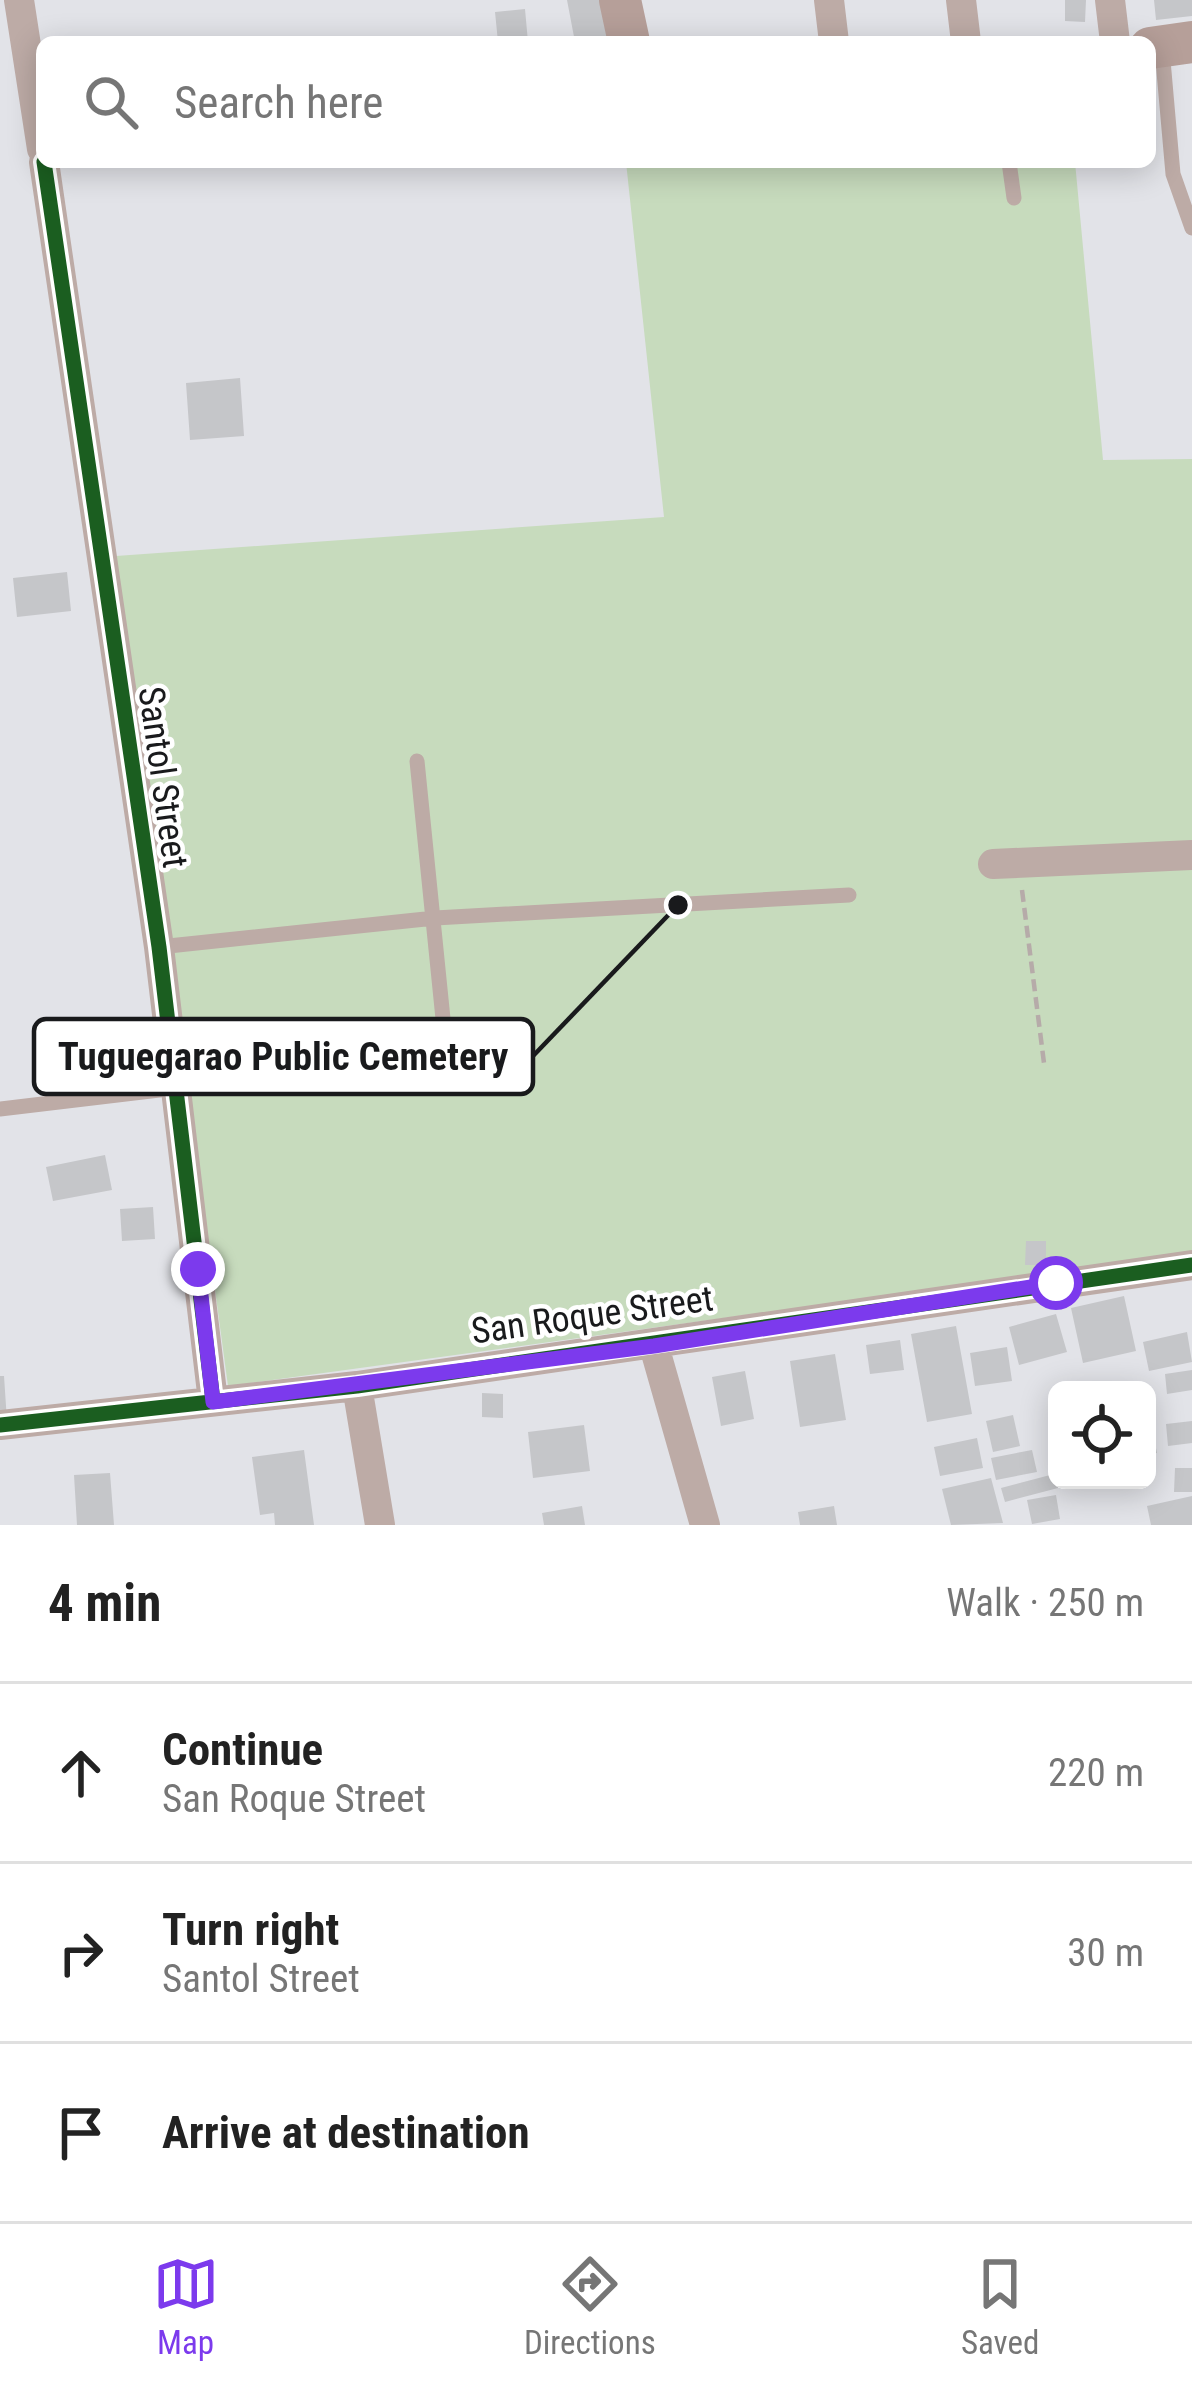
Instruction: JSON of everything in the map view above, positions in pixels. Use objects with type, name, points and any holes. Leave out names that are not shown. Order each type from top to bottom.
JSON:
[{"type":"street","points":[[19,0],[36,110]]},
{"type":"street","points":[[620,0],[627,36]]},
{"type":"street","points":[[829,0],[834,36]]},
{"type":"street","points":[[962,0],[965,36]]},
{"type":"street","points":[[1110,0],[1114,36]]},
{"type":"street","name":"Santol Street","points":[[45,168],[159,947],[213,1402]]},
{"type":"street","points":[[1006,863],[1192,855]]},
{"type":"street","name":"San Roque Street","points":[[0,1425],[357,1386],[1192,1265]]},
{"type":"street","points":[[654,1346],[705,1525]]},
{"type":"street","points":[[357,1386],[380,1525]]},
{"type":"lane","points":[[1168,45],[1173,174],[1192,228]]},
{"type":"lane","points":[[1010,168],[1014,198]]},
{"type":"lane","points":[[417,760],[450,1088]]},
{"type":"lane","points":[[159,947],[435,918],[849,895]]},
{"type":"lane","points":[[0,1109],[176,1088]]},
{"type":"path","points":[[1006,863],[1044,1063]]},
{"type":"green space","points":[[627,168],[1076,168],[1103,460],[1192,459],[1192,1254],[228,1386],[116,556],[664,517]]},
{"type":"building","points":[[567,0],[602,0],[609,36],[574,36]]},
{"type":"building","points":[[1065,0],[1086,0],[1085,22],[1065,21]]},
{"type":"building","points":[[1154,0],[1192,0],[1192,16],[1156,20]]},
{"type":"building","points":[[525,9],[527,36],[497,36],[495,12]]},
{"type":"building","points":[[240,378],[244,436],[190,440],[186,383]]},
{"type":"building","points":[[67,572],[71,611],[17,617],[13,578]]},
{"type":"building","points":[[105,1155],[112,1190],[53,1201],[46,1167]]},
{"type":"building","points":[[153,1207],[155,1239],[122,1241],[120,1209]]},
{"type":"building","points":[[1026,1241],[1046,1241],[1046,1265],[1025,1265]]},
{"type":"building","points":[[1124,1296],[1136,1351],[1083,1363],[1071,1308]]},
{"type":"building","points":[[1056,1314],[1067,1352],[1019,1365],[1009,1327]]},
{"type":"building","points":[[956,1326],[972,1414],[927,1422],[911,1334]]},
{"type":"building","points":[[1187,1332],[1192,1362],[1149,1371],[1143,1342]]},
{"type":"building","points":[[900,1340],[904,1370],[870,1374],[866,1345]]},
{"type":"building","points":[[1007,1347],[1012,1381],[975,1386],[970,1353]]},
{"type":"building","points":[[835,1354],[846,1420],[800,1427],[790,1361]]},
{"type":"building","points":[[1192,1370],[1192,1390],[1167,1394],[1165,1374]]},
{"type":"building","points":[[745,1371],[754,1419],[721,1426],[712,1377]]},
{"type":"building","points":[[0,1376],[4,1376],[7,1421],[0,1421]]},
{"type":"building","points":[[482,1393],[503,1394],[503,1418],[482,1417]]},
{"type":"building","points":[[1013,1415],[1020,1446],[993,1452],[986,1421]]},
{"type":"building","points":[[1192,1421],[1192,1443],[1168,1446],[1166,1424]]},
{"type":"building","points":[[584,1425],[590,1471],[533,1478],[528,1432]]},
{"type":"building","points":[[977,1438],[983,1468],[940,1476],[934,1447]]},
{"type":"building","points":[[304,1450],[314,1525],[275,1525],[274,1513],[260,1515],[252,1457]]},
{"type":"building","points":[[1032,1450],[1037,1472],[996,1480],[991,1458]]},
{"type":"building","points":[[1175,1468],[1192,1468],[1192,1492],[1174,1492]]},
{"type":"building","points":[[110,1473],[114,1525],[77,1525],[74,1475]]},
{"type":"building","points":[[1048,1476],[1048,1489],[1054,1489],[1005,1502],[1001,1488]]},
{"type":"building","points":[[991,1478],[1003,1523],[951,1525],[942,1489]]},
{"type":"building","points":[[1056,1495],[1060,1519],[1032,1524],[1027,1500]]},
{"type":"building","points":[[1192,1496],[1192,1525],[1151,1525],[1147,1506]]},
{"type":"building","points":[[582,1506],[585,1525],[544,1525],[542,1513]]},
{"type":"building","points":[[834,1506],[837,1525],[800,1525],[798,1512]]},
{"type":"cycle path","points":[[45,168],[159,947],[213,1401]]},
{"type":"cycle path","points":[[0,1425],[357,1386],[1192,1265]]},
{"type":"place","name":"Tuguegarao Public Cemetery","points":[[678,905]]},
{"type":"route","points":[[198,1269],[213,1402],[654,1346],[1056,1283]]}]
